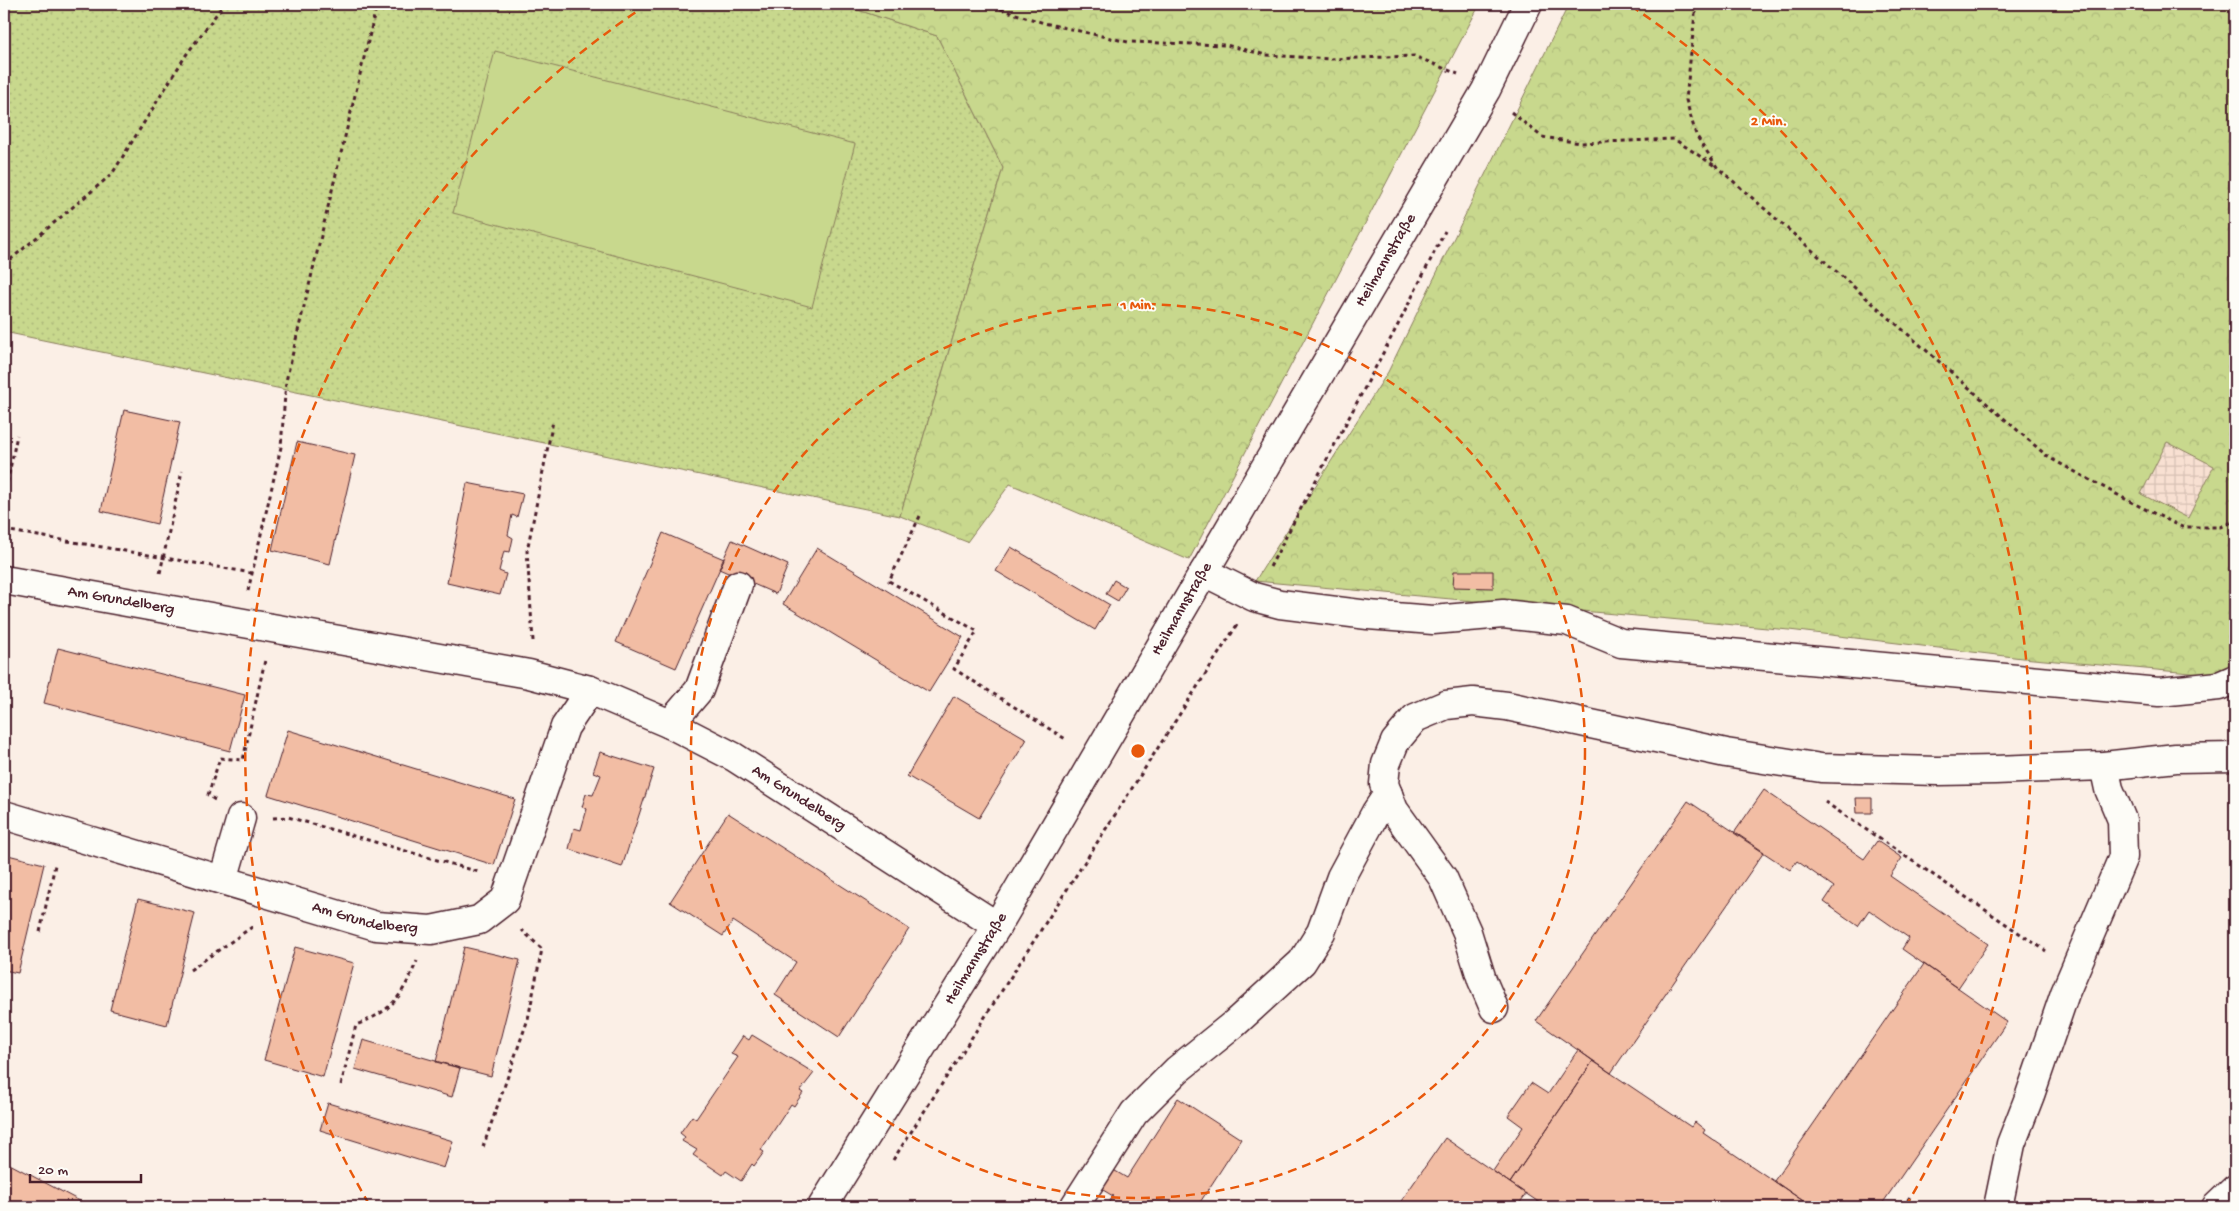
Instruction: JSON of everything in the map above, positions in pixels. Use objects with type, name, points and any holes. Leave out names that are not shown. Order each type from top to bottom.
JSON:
[{"type":"street","name":"Heilmannstraße","points":[[822,1207],[997,926],[1486,90],[1528,4]]},
{"type":"street","points":[[1204,572],[1254,597],[1280,604],[1319,609],[1433,620],[1503,614],[1567,621],[1621,643],[2235,699]]},
{"type":"street","name":"Am Grundelberg","points":[[4,580],[529,674],[590,690],[670,724],[734,757],[997,926]]},
{"type":"street","points":[[670,724],[700,690],[738,585]]},
{"type":"street","points":[[2159,692],[2219,686],[2235,679]]},
{"type":"street","points":[[508,891],[565,727],[590,690]]},
{"type":"street","points":[[1494,1008],[1482,980],[1467,932],[1443,878],[1394,810],[1384,784],[1386,764],[1395,742],[1415,718],[1446,705],[1473,702],[1507,706],[1726,753],[1821,768],[1938,771],[2104,766],[2176,758],[2235,757]]},
{"type":"street","points":[[1998,1207],[2011,1144],[2075,970],[2124,857],[2122,820],[2109,789],[2104,766]]},
{"type":"street","points":[[1074,1207],[1134,1113],[1177,1070],[1234,1024],[1302,962],[1321,932],[1341,877],[1376,812],[1388,794]]},
{"type":"street","name":"Am Grundelberg","points":[[4,815],[376,926],[431,930],[479,920],[508,891]]},
{"type":"street","points":[[223,880],[241,818]]},
{"type":"street","points":[[2216,1207],[2235,1189]]},
{"type":"path","points":[[4,265],[112,174],[186,55],[224,4]]},
{"type":"path","points":[[241,622],[280,447],[285,410],[286,381],[377,4]]},
{"type":"path","points":[[986,4],[1044,23],[1128,42],[1226,45],[1266,55],[1331,59],[1414,56],[1455,72],[1486,90],[1542,138],[1581,143],[1674,139],[1718,167],[2048,456],[2129,501],[2182,527],[2220,527],[2235,522]]},
{"type":"path","points":[[1696,4],[1686,100],[1696,135],[1718,167]]},
{"type":"path","points":[[529,674],[533,639],[527,551],[553,420]]},
{"type":"path","points":[[4,498],[17,435]]},
{"type":"path","points":[[153,606],[182,471]]},
{"type":"path","points":[[920,516],[889,581],[976,631],[954,669],[1095,758]]},
{"type":"path","points":[[4,530],[252,573]]},
{"type":"path","points":[[273,628],[243,760],[220,758],[208,795],[241,818],[288,817],[508,891],[521,928],[542,949],[528,1020],[483,1147]]},
{"type":"path","points":[[1820,798],[2075,970]]},
{"type":"path","points":[[40,932],[62,833]]},
{"type":"path","points":[[190,970],[291,901]]},
{"type":"path","points":[[341,1085],[356,1025],[378,1016],[403,993],[431,930]]},
{"type":"path","points":[[1903,1207],[1912,1194]]},
{"type":"shaded area","points":[[2167,442],[2215,466],[2188,518],[2141,494]]},
{"type":"green space","points":[[4,4],[840,4],[937,36],[1003,168],[900,516],[4,332]]},
{"type":"green space","points":[[840,4],[1480,4],[1189,560],[1010,484],[967,542],[900,516],[1003,168],[937,36]]},
{"type":"green space","points":[[1569,4],[2235,4],[2235,677],[2022,658],[1789,630],[1255,581],[1388,372]],"holes":[[[2167,442],[2214,466],[2188,518],[2141,494]]]},
{"type":"green space","points":[[495,51],[855,144],[812,307],[453,213]]},
{"type":"building","points":[[124,410],[180,422],[157,524],[101,511]]},
{"type":"building","points":[[297,442],[355,455],[330,564],[272,550]]},
{"type":"building","points":[[467,483],[523,494],[517,517],[512,515],[508,535],[513,538],[510,552],[504,551],[499,571],[506,574],[500,595],[447,583]]},
{"type":"building","points":[[663,533],[724,559],[676,668],[616,642]]},
{"type":"building","points":[[732,540],[788,565],[776,594],[719,569]]},
{"type":"building","points":[[1011,547],[1110,605],[1095,630],[996,571]]},
{"type":"building","points":[[817,548],[963,637],[929,692],[783,604]]},
{"type":"building","points":[[1454,571],[1493,571],[1493,588],[1453,587]]},
{"type":"building","points":[[1114,580],[1126,587],[1118,601],[1106,594]]},
{"type":"building","points":[[58,648],[245,695],[230,751],[44,703]]},
{"type":"building","points":[[954,696],[1027,739],[979,818],[907,776]]},
{"type":"building","points":[[288,730],[515,799],[494,865],[268,795]]},
{"type":"building","points":[[600,752],[654,769],[622,867],[569,849],[574,828],[581,830],[587,809],[582,807],[586,794],[593,795],[601,775],[593,772]]},
{"type":"building","points":[[1764,790],[1864,859],[1877,841],[1902,858],[1890,876],[1988,944],[1958,988],[1902,949],[1909,938],[1869,910],[1858,926],[1824,902],[1834,887],[1797,861],[1790,870],[1734,833]]},
{"type":"building","points":[[1856,798],[1872,798],[1872,813],[1857,813]]},
{"type":"building","points":[[1688,801],[1764,852],[1611,1073],[1536,1021]]},
{"type":"building","points":[[728,813],[909,929],[839,1037],[775,995],[796,962],[733,921],[723,936],[670,902]]},
{"type":"building","points":[[4,854],[44,864],[18,973],[4,970]]},
{"type":"building","points":[[138,899],[195,913],[167,1025],[110,1010]]},
{"type":"building","points":[[295,947],[354,963],[323,1077],[264,1060]]},
{"type":"building","points":[[464,947],[520,960],[491,1076],[436,1062]]},
{"type":"building","points":[[1924,964],[2007,1022],[1880,1207],[1812,1207],[1774,1181]]},
{"type":"building","points":[[752,1035],[814,1073],[800,1091],[803,1093],[794,1106],[791,1104],[761,1150],[764,1152],[754,1166],[752,1164],[741,1181],[726,1171],[723,1175],[693,1155],[697,1150],[682,1141],[685,1137],[680,1133],[692,1116],[696,1119],[738,1057],[731,1054],[743,1036],[749,1040]]},
{"type":"building","points":[[363,1040],[460,1068],[452,1097],[355,1069]]},
{"type":"building","points":[[1578,1050],[1593,1061],[1510,1183],[1493,1171],[1523,1127],[1508,1116],[1531,1083],[1548,1094]]},
{"type":"building","points":[[1593,1061],[1691,1127],[1695,1122],[1705,1130],[1703,1133],[1812,1207],[1546,1207],[1510,1183]]},
{"type":"building","points":[[1178,1098],[1241,1139],[1197,1207],[1106,1207],[1113,1196],[1093,1184],[1105,1165],[1127,1178]]},
{"type":"building","points":[[328,1103],[453,1141],[444,1168],[320,1130]]},
{"type":"building","points":[[1445,1138],[1526,1194],[1517,1207],[1397,1207]]},
{"type":"building","points":[[4,1161],[91,1207],[4,1207]]}]
